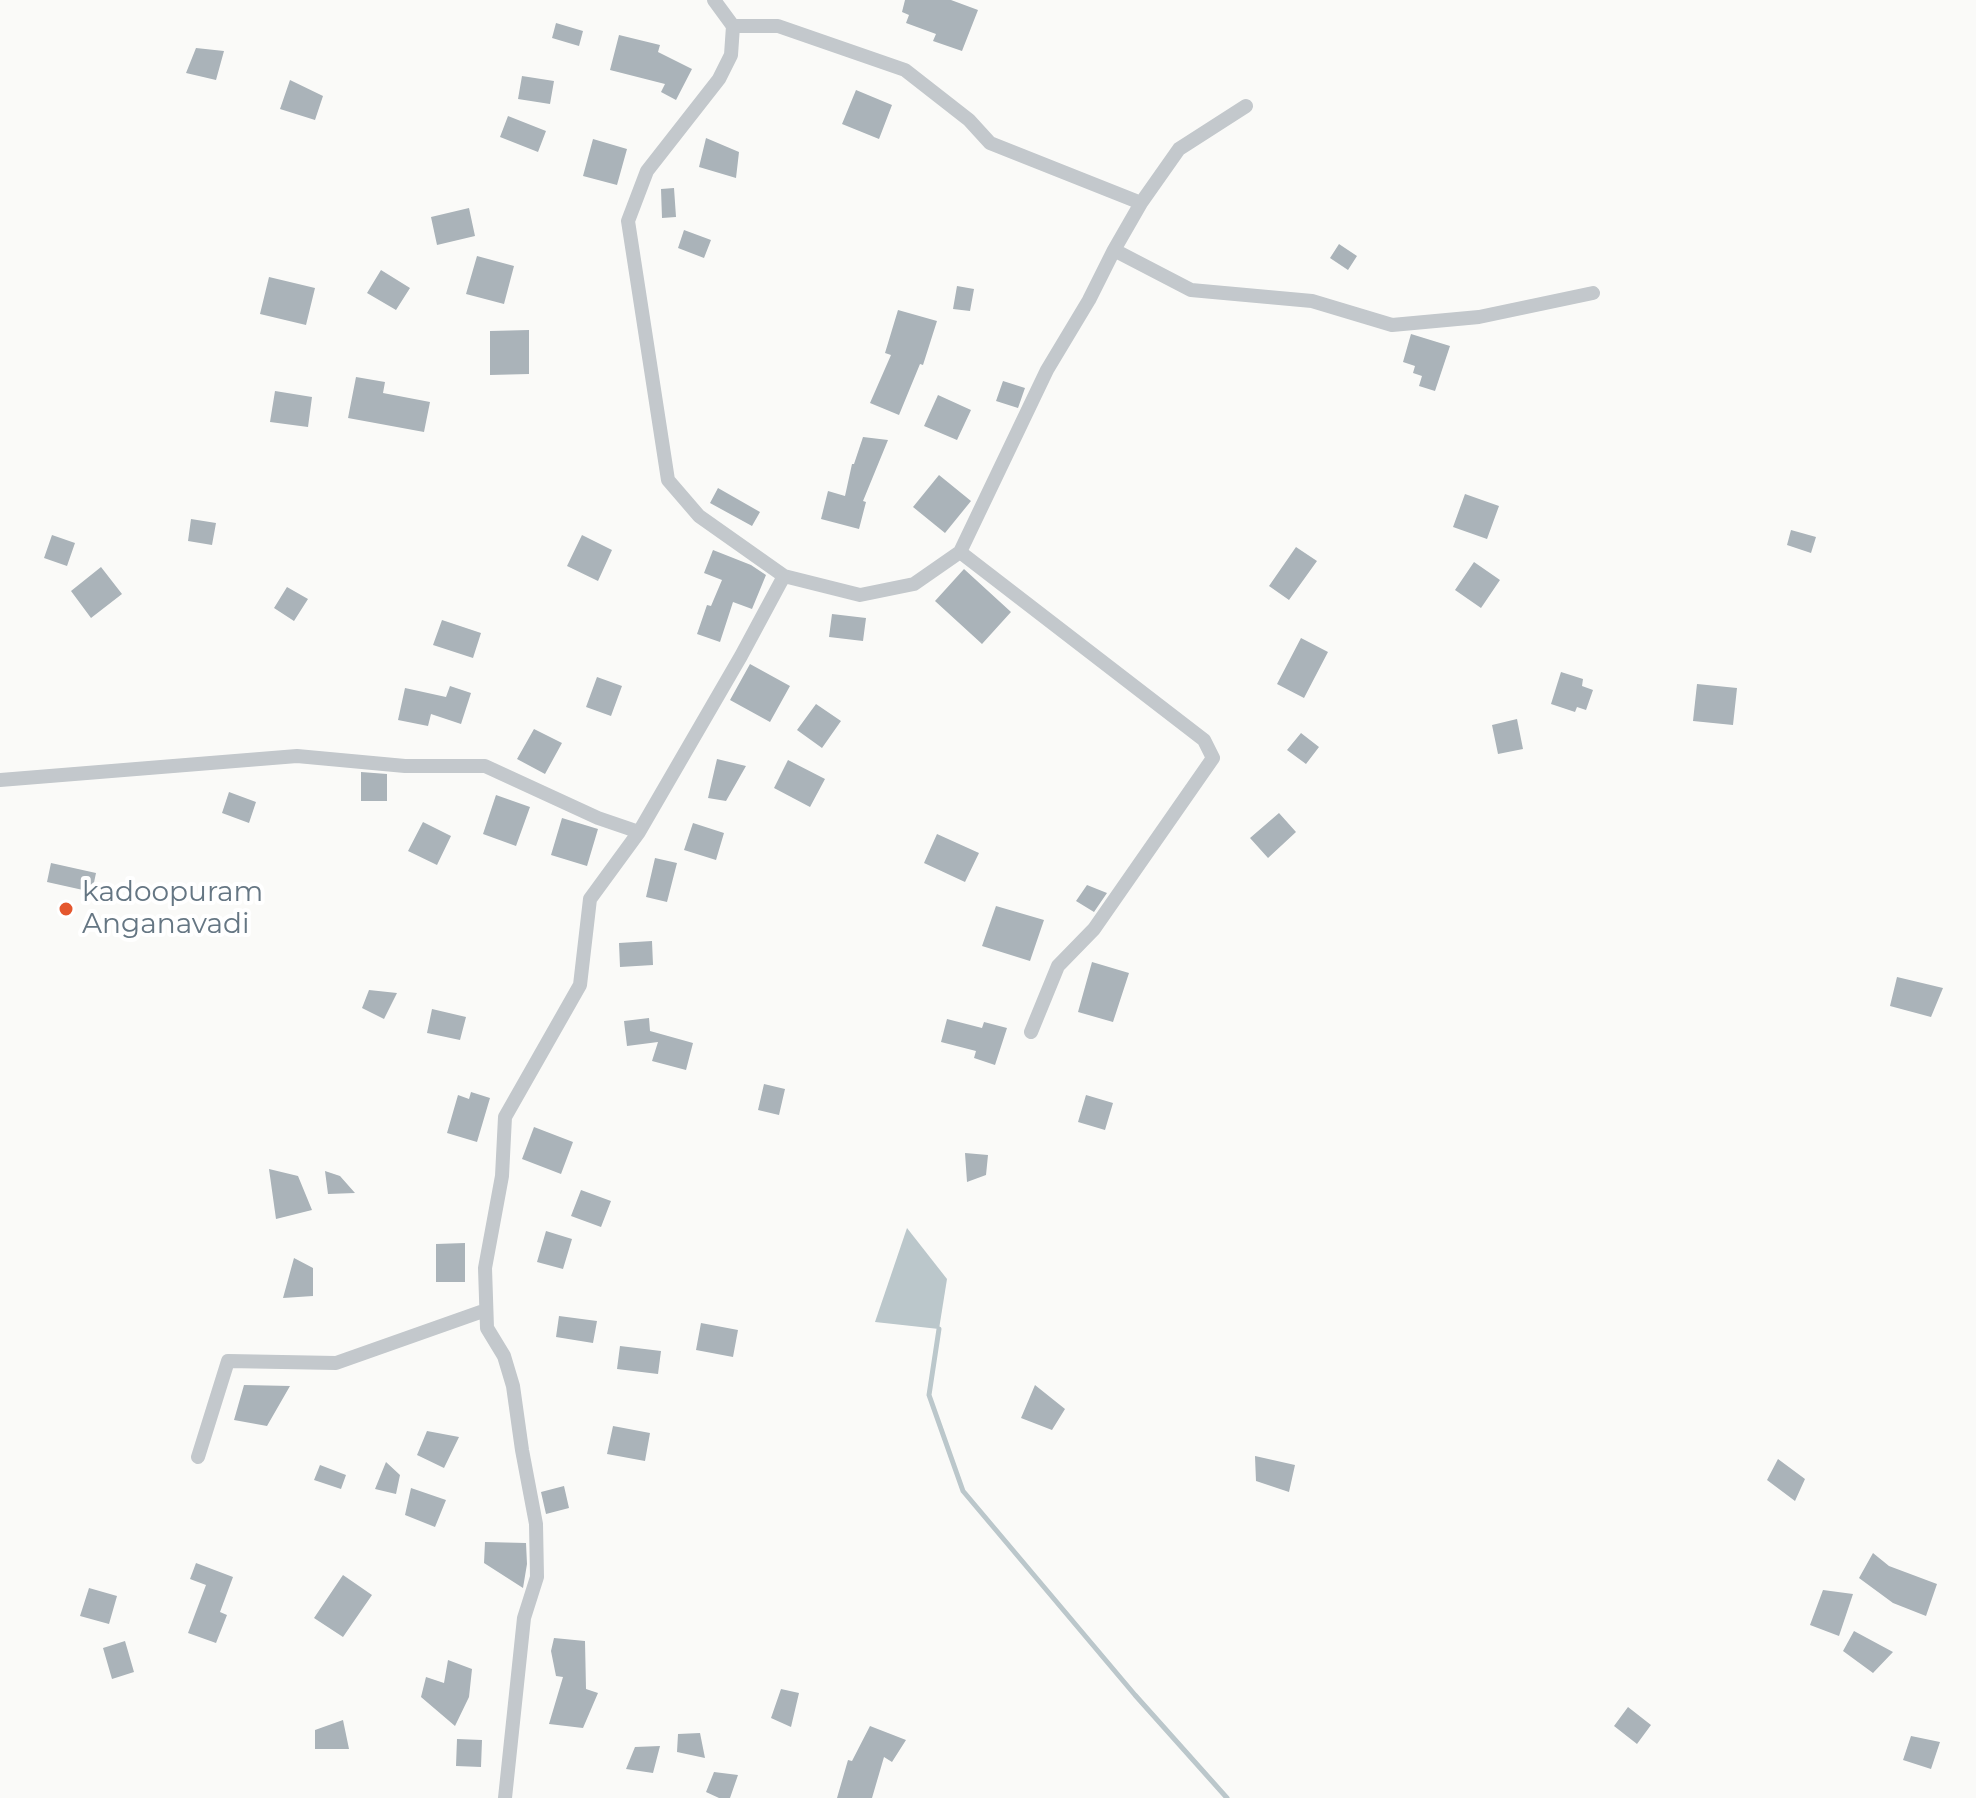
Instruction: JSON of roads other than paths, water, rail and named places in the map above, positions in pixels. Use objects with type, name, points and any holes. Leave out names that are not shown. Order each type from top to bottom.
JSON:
[{"type":"street","points":[[714,0],[733,26],[731,55],[719,79],[647,171],[628,221],[668,480],[699,516],[784,576],[860,595],[914,584],[960,552],[1047,370],[1141,203],[1179,149],[1246,106]]},
{"type":"street","points":[[733,26],[778,26],[905,70],[969,120],[990,143],[1141,203]]},
{"type":"street","points":[[1114,250],[1191,290],[1312,301],[1392,325],[1479,317],[1593,293]]},
{"type":"street","points":[[960,552],[1204,740],[1213,758],[1094,929],[1058,966],[1031,1032]]},
{"type":"street","points":[[505,1798],[524,1618],[537,1577],[536,1524],[513,1386],[504,1356],[487,1328],[485,1268],[502,1176],[505,1117],[580,985],[590,899],[639,832],[784,576]]},
{"type":"street","points":[[0,780],[297,756],[405,766],[485,766],[585,812],[639,832]]},
{"type":"street","points":[[198,1457],[228,1361],[336,1363],[486,1310]]},
{"type":"waterway","points":[[939,1329],[929,1395],[963,1491],[1135,1695],[1227,1798]]},
{"type":"place","name":"kadoopuram Anganavadi","points":[[66,909]]}]
